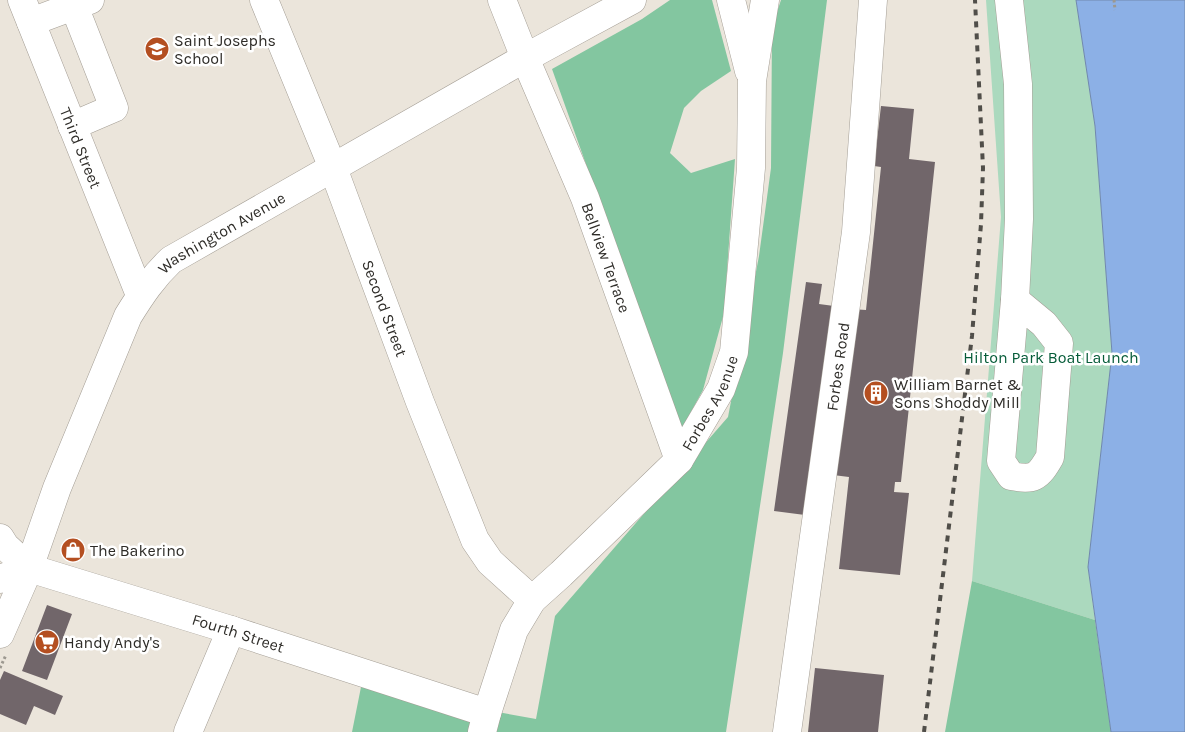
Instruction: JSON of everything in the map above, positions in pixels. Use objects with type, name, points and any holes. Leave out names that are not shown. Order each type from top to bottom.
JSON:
[{"type":"street","name":"Second Street","points":[[264,0],[333,168],[420,402],[475,540],[490,562],[532,600]]},
{"type":"street","name":"Bellview Terrace","points":[[502,0],[585,198],[679,460]]},
{"type":"street","name":"Washington Avenue","points":[[0,634],[29,568],[57,488],[128,316],[155,274],[171,260],[525,58],[632,0]]},
{"type":"street","points":[[731,0],[752,81]]},
{"type":"street","name":"Forbes Avenue","points":[[484,722],[514,630],[532,600],[679,460],[721,389],[734,352],[751,168],[752,81],[765,0]]},
{"type":"street","name":"Forbes Road","points":[[787,732],[856,232],[874,0]]},
{"type":"street","points":[[1009,0],[1018,84],[1019,219],[1016,300],[1000,461],[1010,476],[1028,479],[1042,471],[1050,457],[1059,343],[1044,324],[1016,300]]},
{"type":"street","points":[[26,11],[83,3],[114,108],[72,126]]},
{"type":"street","name":"Third Street","points":[[26,11],[140,295]]},
{"type":"street","name":"Fourth Street","points":[[0,538],[5,546],[29,568],[232,630],[484,722]]},
{"type":"street","points":[[0,579],[29,568]]},
{"type":"street","points":[[188,732],[232,630]]},
{"type":"path","points":[[1114,0],[1115,10]]},
{"type":"green space","points":[[670,0],[712,0],[731,71],[701,91],[684,108],[670,153],[691,173],[735,159],[724,313],[703,390],[681,430],[552,69],[642,19]]},
{"type":"green space","points":[[781,0],[827,0],[783,353],[726,732],[352,732],[361,687],[536,719],[555,616],[728,417],[759,256],[771,168],[772,27]]},
{"type":"green space","name":"Hilton Park Boat Launch","points":[[986,0],[1076,0],[1095,126],[1112,353],[1088,567],[1095,620],[972,581],[1001,217]]},
{"type":"green space","points":[[972,581],[1095,620],[1111,732],[945,732]]},
{"type":"water","points":[[1076,0],[1185,0],[1185,732],[1111,732],[1088,567],[1112,353],[1095,126]]},
{"type":"building","name":"William Barnet & Sons Shoddy Mill","points":[[881,106],[914,109],[909,159],[935,162],[901,482],[895,482],[894,492],[909,493],[900,575],[839,569],[849,477],[833,475],[851,309],[866,310],[881,167],[874,166]]},
{"type":"building","points":[[806,282],[822,284],[819,304],[834,306],[805,515],[774,511]]},
{"type":"building","name":"Handy Andy's","points":[[47,605],[72,614],[47,680],[22,671]]},
{"type":"building","points":[[815,668],[884,675],[878,732],[808,732]]},
{"type":"building","points":[[4,671],[63,696],[55,715],[34,706],[26,725],[0,714],[0,680]]},
{"type":"railway","points":[[924,732],[972,336],[981,224],[983,168],[975,0]]},
{"type":"place","name":"Saint Josephs School","points":[[157,49]]},
{"type":"place","name":"William Barnet & Sons Shoddy Mill","points":[[876,393]]},
{"type":"place","name":"The Bakerino","points":[[73,550]]},
{"type":"place","name":"Handy Andy's","points":[[47,642]]}]
